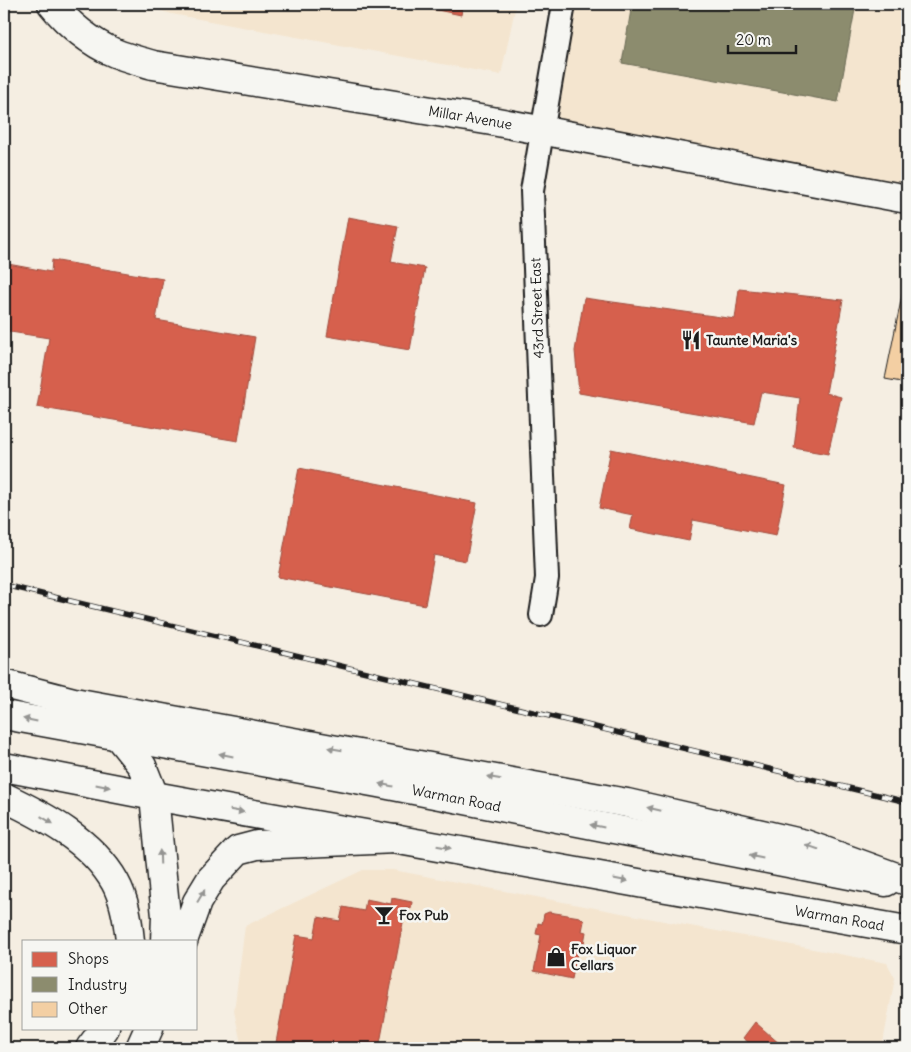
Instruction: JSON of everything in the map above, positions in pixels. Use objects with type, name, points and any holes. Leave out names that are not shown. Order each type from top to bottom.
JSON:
[{"type":"main road","name":"Millar Avenue","points":[[52,4],[60,14],[84,35],[114,53],[153,65],[543,130],[907,199]]},
{"type":"main road","points":[[4,684],[74,702],[627,803],[805,844],[907,881]]},
{"type":"main road","name":"Warman Road","points":[[4,715],[378,783],[907,886]]},
{"type":"main road","points":[[117,735],[142,766],[154,796],[166,916],[165,940]]},
{"type":"main road","name":"Warman Road","points":[[4,767],[154,796],[907,930]]},
{"type":"main road","points":[[4,797],[58,826],[73,837],[104,866],[115,882],[124,902],[129,924],[130,940]]},
{"type":"main road","points":[[183,940],[197,902],[211,879],[238,850],[257,845],[396,839]]},
{"type":"main road","points":[[90,1048],[104,1030]]},
{"type":"main road","points":[[140,1048],[148,1030]]},
{"type":"street","name":"43rd Street East","points":[[541,615],[547,578],[532,191],[564,4]]},
{"type":"shaded area","points":[[137,4],[516,4],[501,75],[172,14]]},
{"type":"shaded area","points":[[564,4],[907,4],[907,199],[543,131]]},
{"type":"shaded area","points":[[363,870],[393,870],[887,963],[895,978],[882,1048],[242,1048],[234,1011],[245,926]]},
{"type":"building: Shops","points":[[409,4],[463,4],[461,15]]},
{"type":"building: Shops","points":[[348,217],[398,226],[391,262],[425,268],[410,350],[327,336]]},
{"type":"building: Shops","points":[[52,260],[163,279],[156,320],[255,337],[238,441],[37,407],[49,338],[4,331],[4,287],[8,264],[51,272]]},
{"type":"building: Shops","points":[[739,289],[843,300],[826,393],[841,397],[828,454],[794,448],[800,398],[761,392],[754,423],[579,393],[575,351],[584,298],[735,319]]},
{"type":"building: Shops","points":[[611,449],[786,485],[776,536],[693,520],[689,541],[630,529],[633,515],[599,508]]},
{"type":"building: Shops","points":[[299,468],[477,503],[466,561],[434,555],[425,605],[278,577]]},
{"type":"building: Shops","points":[[392,898],[412,902],[411,908],[406,907],[379,1048],[275,1048],[296,935],[314,938],[318,917],[340,921],[343,907],[364,911],[366,899],[391,904]]},
{"type":"building: Shops","name":"Fox Liquor Cellars","points":[[549,912],[580,917],[584,921],[582,931],[586,932],[584,943],[579,942],[572,979],[534,971],[541,935],[536,934],[538,923],[542,924],[544,914]]},
{"type":"building: Shops","points":[[755,1022],[781,1045],[778,1048],[756,1048],[743,1038]]},
{"type":"building: Industry","points":[[632,4],[856,4],[838,102],[622,63]]},
{"type":"building: Other","points":[[907,276],[907,383],[885,379]]},
{"type":"railway","points":[[4,585],[907,802]]},
{"type":"place","name":"Taunte Maria's","points":[[691,340]]},
{"type":"place","name":"Fox Pub","points":[[384,915]]},
{"type":"place","name":"Fox Liquor Cellars","points":[[556,957]]}]
